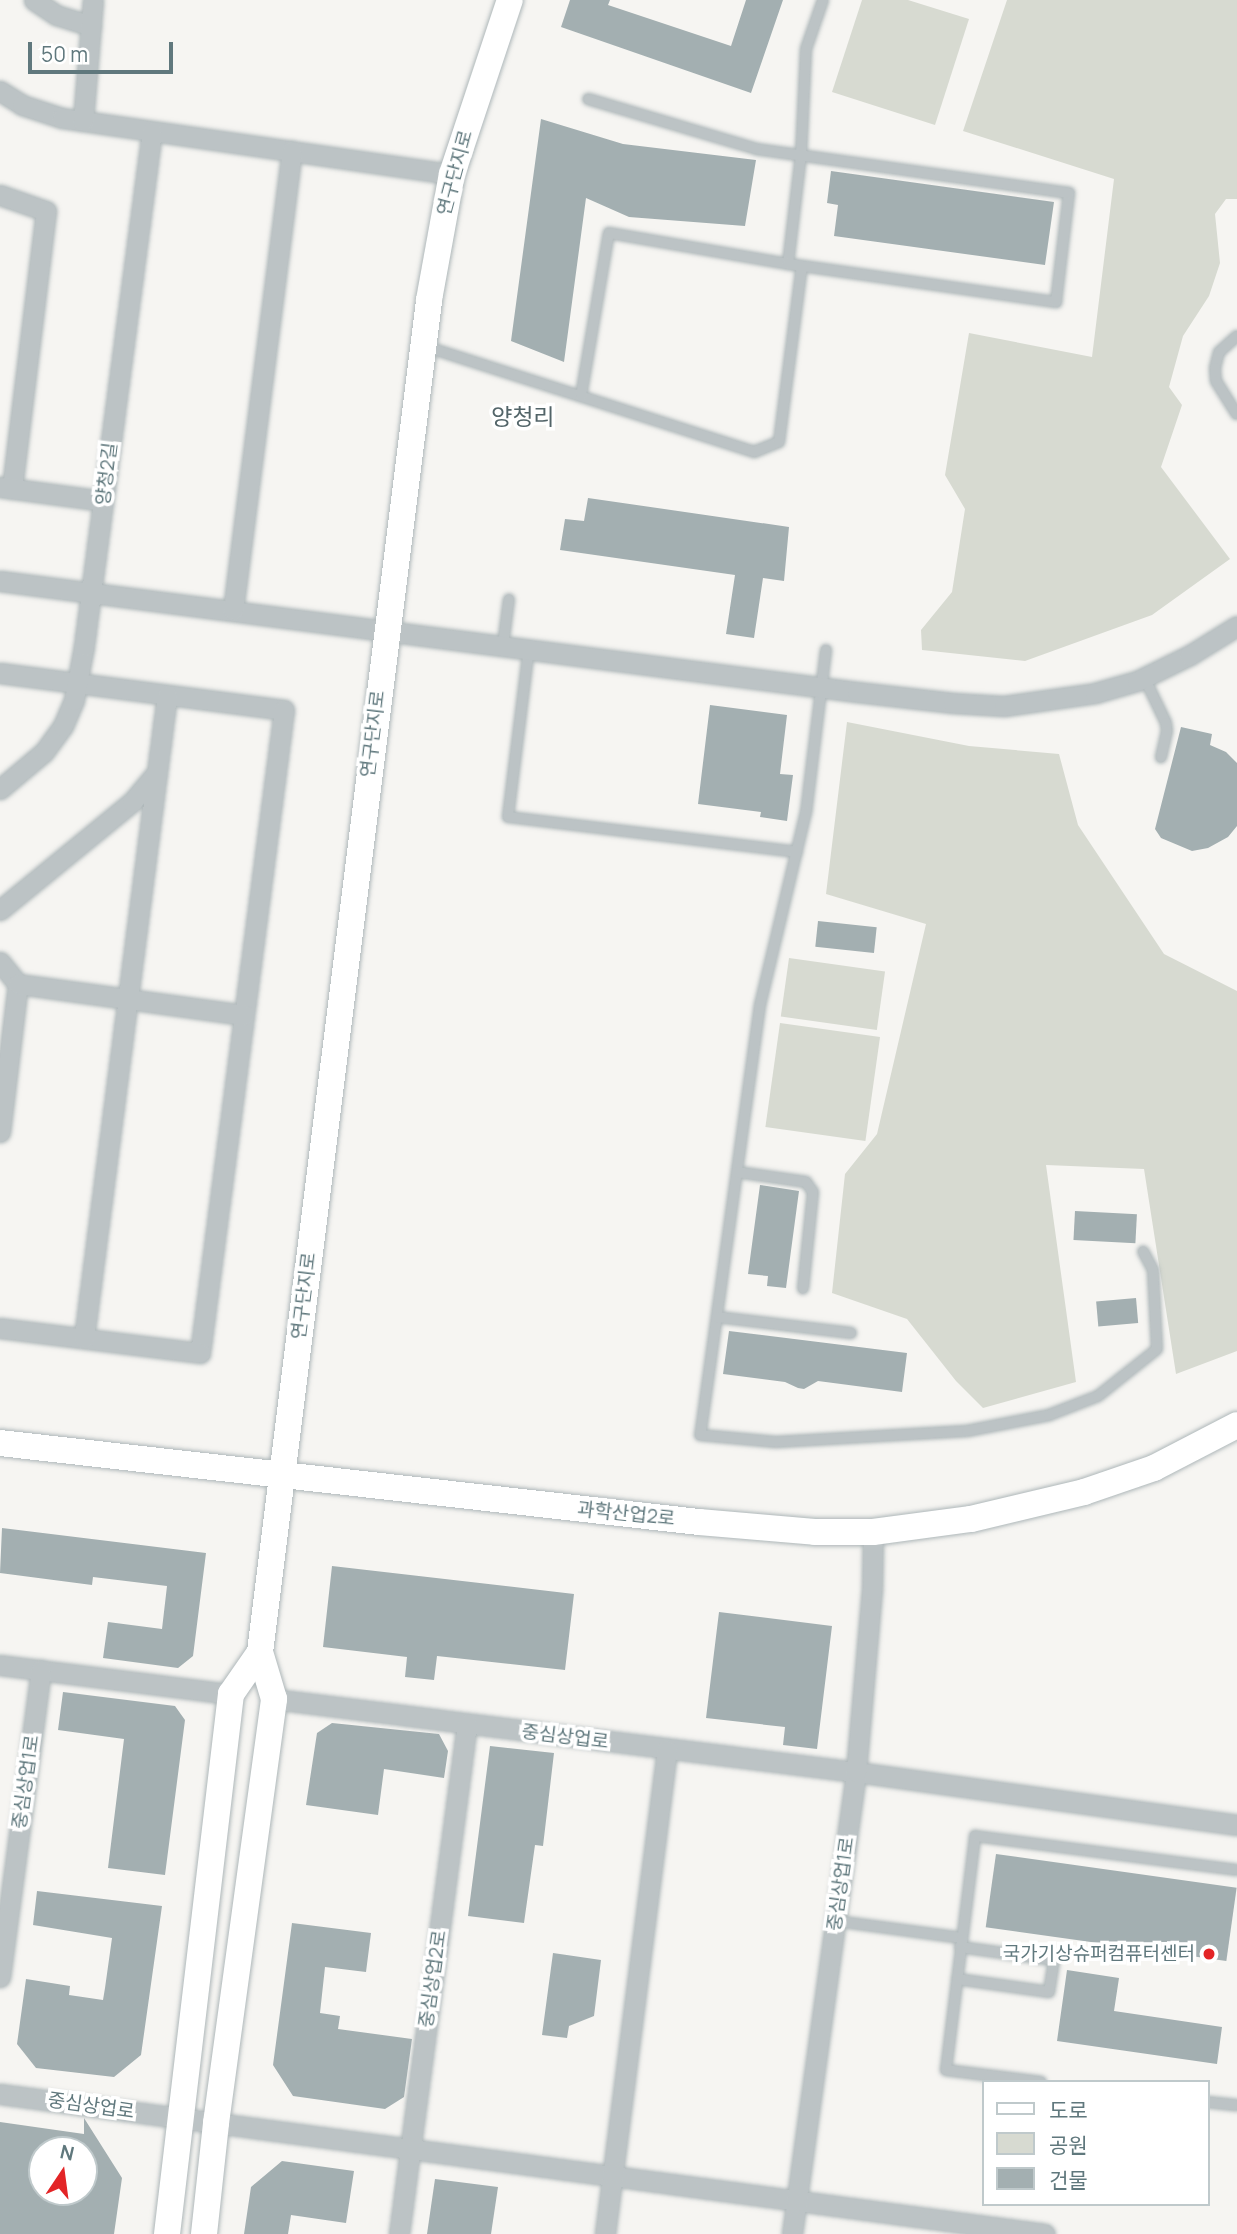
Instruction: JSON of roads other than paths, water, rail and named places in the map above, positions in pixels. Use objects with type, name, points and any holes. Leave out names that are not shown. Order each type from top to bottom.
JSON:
[{"type":"street","points":[[34,0],[55,15],[91,26]]},
{"type":"street","points":[[83,121],[93,0]]},
{"type":"street","name":"연구단지로","points":[[282,1477],[386,629],[438,241],[452,174],[510,0]]},
{"type":"street","points":[[0,91],[22,105],[62,118],[452,174]]},
{"type":"street","name":"양청2길","points":[[0,789],[44,752],[63,726],[78,683],[152,131]]},
{"type":"street","points":[[233,610],[292,151]]},
{"type":"street","points":[[0,195],[46,211],[6,488],[103,501]]},
{"type":"street","points":[[0,582],[386,629],[820,687],[953,703],[1004,706],[1096,693],[1144,677],[1190,655],[1237,626]]},
{"type":"street","points":[[0,673],[284,710],[200,1353],[0,1328]]},
{"type":"street","points":[[84,1338],[167,695]]},
{"type":"street","points":[[0,910],[132,802],[157,772]]},
{"type":"street","points":[[0,962],[18,984],[244,1014]]},
{"type":"street","points":[[0,1132],[18,984]]},
{"type":"street","name":"과학산업2로","points":[[0,1443],[282,1477],[712,1523],[815,1532],[873,1532],[971,1519],[1084,1492],[1154,1468],[1237,1425]]},
{"type":"street","points":[[204,2234],[216,2123],[274,1699],[260,1652],[282,1477]]},
{"type":"street","name":"중심상업1로","points":[[792,2234],[856,1772],[872,1590],[873,1532]]},
{"type":"street","points":[[167,2234],[231,1694],[260,1652]]},
{"type":"street","points":[[0,1665],[231,1694]]},
{"type":"street","name":"중심상업1로","points":[[0,1978],[41,1670]]},
{"type":"street","name":"중심상업로","points":[[274,1699],[856,1772],[1237,1825]]},
{"type":"street","name":"중심상업2로","points":[[399,2234],[467,1724]]},
{"type":"street","points":[[605,2234],[667,1750]]},
{"type":"street","name":"중심상업로","points":[[0,2094],[1045,2234]]},
{"type":"lane","points":[[788,264],[801,155],[806,49],[823,0]]},
{"type":"lane","points":[[581,396],[609,233],[788,264],[1056,302],[1069,193],[757,149],[588,99]]},
{"type":"lane","points":[[424,346],[754,452],[779,442],[802,265]]},
{"type":"lane","points":[[1237,336],[1219,352],[1215,368],[1216,381],[1237,415]]},
{"type":"lane","points":[[503,645],[509,599]]},
{"type":"lane","points":[[529,648],[508,817],[797,852]]},
{"type":"lane","points":[[826,650],[806,812],[763,982],[701,1435],[776,1442],[967,1431],[1049,1415],[1098,1396],[1157,1349],[1153,1270],[1143,1251]]},
{"type":"lane","points":[[1144,677],[1166,723],[1167,731],[1161,757]]},
{"type":"lane","points":[[737,1172],[806,1182],[813,1192],[803,1288]]},
{"type":"lane","points":[[717,1317],[851,1333]]},
{"type":"lane","points":[[1025,2080],[946,2070],[975,1836],[1237,1870]]},
{"type":"lane","points":[[836,1921],[1054,1960],[1049,1992],[957,1979]]},
{"type":"lane","points":[[1209,2102],[1237,2105]]},
{"type":"place","name":"국가기상슈퍼컴퓨터센터","points":[[1209,1954]]},
{"type":"district","name":"양청리","points":[[523,416]]}]
